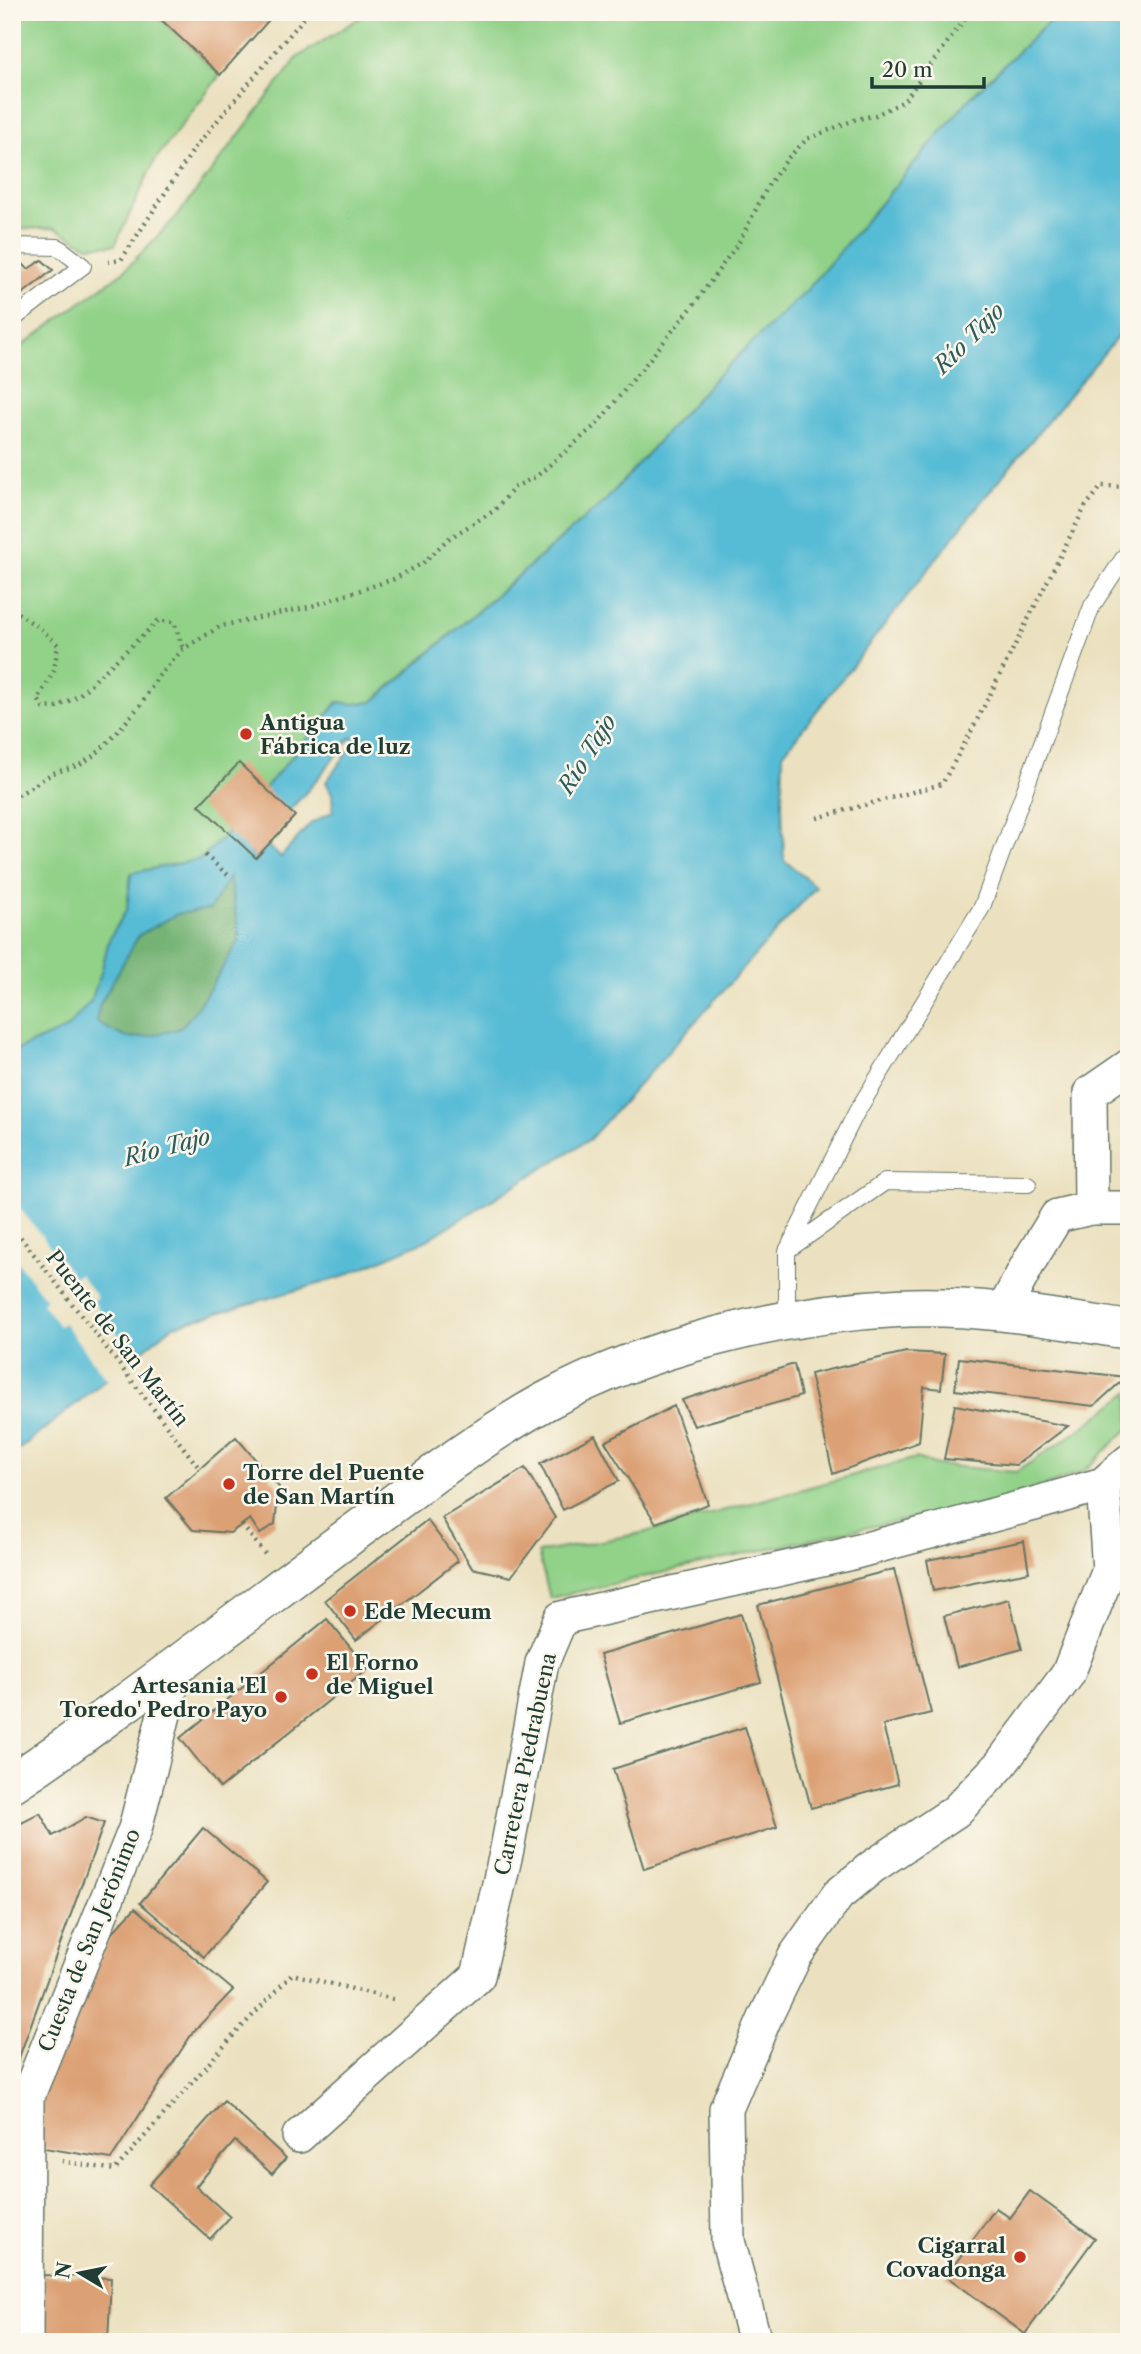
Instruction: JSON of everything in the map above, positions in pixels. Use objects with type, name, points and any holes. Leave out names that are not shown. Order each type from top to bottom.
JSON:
[{"type":"main road","points":[[12,1783],[176,1667],[276,1568],[547,1401],[635,1362],[710,1337],[842,1312],[898,1307],[956,1307],[1003,1311],[1129,1330]]},
{"type":"street","points":[[1091,1208],[1090,1093],[1129,1066]]},
{"type":"street","points":[[1003,1311],[1057,1216],[1091,1208],[1129,1208]]},
{"type":"street","name":"Carretera Piedrabuena","points":[[299,2136],[478,1976],[507,1849],[542,1663],[561,1618],[844,1555],[1103,1484],[1129,1461]]},
{"type":"street","points":[[755,2342],[727,2241],[726,2109],[795,1956],[838,1895],[872,1867],[956,1811],[1000,1765],[1068,1674],[1109,1570],[1103,1484]]},
{"type":"street","name":"Cuesta de San Jerónimo","points":[[26,2342],[27,2098],[135,1829],[176,1667]]},
{"type":"lane","points":[[12,246],[58,247],[83,266],[12,320]]},
{"type":"lane","points":[[787,1322],[787,1251],[856,1113],[982,906],[1092,606],[1129,550]]},
{"type":"lane","points":[[787,1251],[885,1182],[1028,1184]]},
{"type":"path","points":[[83,266],[121,260],[196,146],[309,12]]},
{"type":"path","points":[[12,799],[53,773],[80,765],[97,753],[141,704],[158,677],[183,649],[221,626],[309,607],[394,579],[423,563],[448,539],[495,510],[515,486],[537,476],[597,424],[706,289],[739,242],[769,184],[789,157],[807,139],[854,120],[876,115],[904,101],[970,12]]},
{"type":"path","points":[[817,818],[942,784],[1085,507],[1102,486],[1129,487]]},
{"type":"path","points":[[12,609],[43,630],[58,646],[54,671],[38,699],[43,708],[57,707],[78,696],[158,621],[174,622],[183,649]]},
{"type":"path","points":[[205,855],[229,876]]},
{"type":"path","name":"Puente de San Martín","points":[[12,1226],[200,1469]]},
{"type":"path","points":[[242,1525],[276,1568]]},
{"type":"path","points":[[27,2156],[116,2170],[233,2036],[292,1974],[399,2001],[408,1997]]},
{"type":"green space","points":[[12,12],[153,12],[220,75],[155,160],[115,245],[88,246],[55,228],[12,229]]},
{"type":"green space","points":[[369,12],[1059,12],[970,98],[807,290],[715,378],[606,500],[372,702],[338,702],[228,832],[201,859],[131,873],[127,909],[109,940],[91,1001],[66,1029],[12,1052],[12,353],[124,271],[178,215],[298,57]]},
{"type":"green space","points":[[229,876],[240,939],[184,1024],[172,1031],[134,1038],[119,1035],[95,1021],[100,1004],[139,935],[177,914],[210,909]]},
{"type":"green space","points":[[1129,1392],[1129,1428],[1084,1471],[1011,1499],[839,1533],[550,1598],[538,1553],[642,1533],[916,1458],[937,1465],[1016,1472],[1081,1429]]},
{"type":"water","name":"Río Tajo","points":[[1059,12],[1129,12],[1129,323],[981,502],[783,754],[784,860],[816,887],[590,1139],[427,1240],[339,1278],[173,1326],[12,1455],[12,1052],[66,1029],[91,1001],[109,940],[127,909],[131,873],[201,859],[228,832],[338,702],[373,702],[606,500],[715,378],[807,290],[970,98]],"holes":[[[351,737],[359,743],[356,750],[350,749],[326,782],[332,794],[333,811],[310,824],[281,857],[267,845],[256,858],[250,853],[309,789]],[[229,877],[240,939],[184,1024],[178,1029],[134,1038],[120,1035],[96,1021],[100,1004],[139,935],[177,914],[210,909]]]},
{"type":"pier","points":[[12,1198],[74,1277],[79,1274],[97,1297],[93,1301],[137,1359],[109,1382],[64,1323],[59,1326],[42,1303],[46,1299],[12,1255]]},
{"type":"building","points":[[153,12],[276,12],[220,75]]},
{"type":"building","points":[[17,258],[28,269],[42,260],[53,270],[12,302],[12,261]]},
{"type":"building","points":[[239,763],[295,816],[256,858],[199,805]]},
{"type":"building","points":[[906,1352],[945,1354],[941,1389],[924,1387],[919,1442],[833,1474],[810,1374]]},
{"type":"building","points":[[959,1358],[1126,1377],[1094,1406],[955,1390]]},
{"type":"building","points":[[794,1364],[801,1396],[694,1426],[682,1400]]},
{"type":"building","points":[[955,1405],[1068,1426],[1016,1465],[944,1459]]},
{"type":"building","points":[[674,1406],[708,1504],[656,1523],[605,1442]]},
{"type":"building","points":[[595,1435],[619,1481],[563,1510],[540,1464]]},
{"type":"building","name":"Torre del Puente de San Martín","points":[[236,1437],[279,1487],[275,1524],[260,1534],[250,1519],[230,1533],[193,1530],[166,1498]]},
{"type":"building","points":[[525,1468],[555,1518],[511,1577],[472,1568],[442,1518]]},
{"type":"building","points":[[427,1520],[458,1561],[356,1640],[325,1600]]},
{"type":"building","points":[[1024,1541],[1029,1572],[933,1591],[927,1560]]},
{"type":"building","points":[[894,1569],[931,1713],[883,1725],[898,1784],[811,1808],[758,1605]]},
{"type":"building","points":[[1009,1599],[1022,1649],[957,1667],[944,1616]]},
{"type":"building","points":[[741,1614],[761,1682],[620,1723],[600,1655]]},
{"type":"building","points":[[327,1619],[368,1669],[220,1788],[180,1738]]},
{"type":"building","points":[[745,1727],[777,1827],[644,1869],[613,1769]]},
{"type":"building","points":[[40,1813],[53,1836],[86,1817],[104,1823],[13,2074],[12,1828]]},
{"type":"building","points":[[203,1828],[267,1882],[204,1957],[140,1903]]},
{"type":"building","points":[[135,1908],[233,1990],[193,2032],[111,2159],[38,2147],[38,2101],[74,2012],[111,1934]]},
{"type":"building","points":[[224,2101],[286,2158],[272,2174],[235,2141],[196,2186],[230,2217],[210,2239],[149,2185]]},
{"type":"building","name":"Cigarral Covadonga","points":[[1030,2191],[1095,2238],[1025,2334],[946,2276],[996,2208],[1010,2218]]},
{"type":"building","points":[[42,2275],[111,2278],[108,2342],[39,2342]]},
{"type":"place","name":"Antigua Fábrica de luz","points":[[246,734]]},
{"type":"place","name":"Torre del Puente de San Martín","points":[[229,1484]]},
{"type":"place","name":"Ede Mecum","points":[[350,1611]]},
{"type":"place","name":"El Forno de Miguel","points":[[312,1674]]},
{"type":"place","name":"Artesania 'El Toredo' Pedro Payo","points":[[281,1697]]},
{"type":"place","name":"Cigarral Covadonga","points":[[1020,2257]]}]
